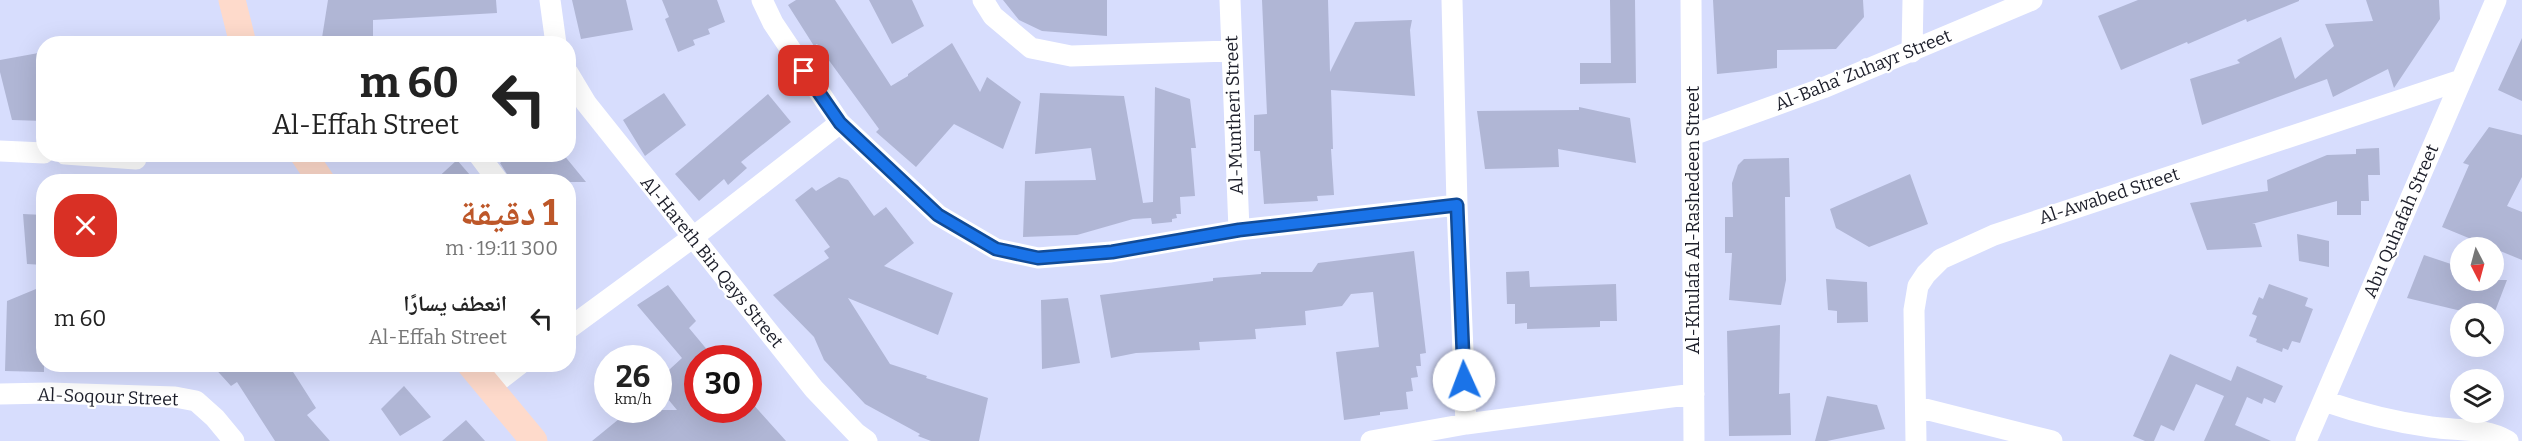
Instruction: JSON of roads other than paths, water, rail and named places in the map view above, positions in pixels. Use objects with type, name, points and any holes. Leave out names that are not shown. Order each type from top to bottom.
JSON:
[{"type":"main road","points":[[232,0],[241,36]]},
{"type":"main road","points":[[251,0],[258,36]]},
{"type":"main road","points":[[476,372],[534,441]]},
{"type":"street","points":[[550,0],[555,36]]},
{"type":"street","points":[[762,0],[779,33],[840,123],[938,215],[996,249],[1038,258],[1112,252],[1239,230],[1457,205]]},
{"type":"street","points":[[983,0],[993,16],[1031,48],[1071,57],[1230,51]]},
{"type":"street","name":"Al-Muntheri Street","points":[[1230,0],[1230,51],[1239,230]]},
{"type":"street","points":[[1452,0],[1466,424]]},
{"type":"street","name":"Al-Khulafa Al-Rashedeen Street","points":[[1692,0],[1694,441]]},
{"type":"street","points":[[1912,52],[1913,0]]},
{"type":"street","name":"Al-Baha’ Zuhayr Street","points":[[1693,135],[1823,88],[2032,0]]},
{"type":"street","name":"Abu Quhafah Street","points":[[2306,441],[2496,0]]},
{"type":"street","name":"Al-Awabed Street","points":[[1916,441],[1914,310],[1918,286],[1941,259],[1994,234],[2461,80]]},
{"type":"street","name":"Al-Hareth Bin Qays Street","points":[[577,103],[692,238],[814,389],[856,433],[867,441]]},
{"type":"street","points":[[576,323],[692,238],[840,123]]},
{"type":"street","points":[[0,151],[36,153]]},
{"type":"street","points":[[489,388],[510,372]]},
{"type":"street","name":"Al-Soqour Street","points":[[0,394],[49,393],[164,397],[196,401],[215,418],[234,441]]},
{"type":"street","points":[[1371,441],[1466,424],[1694,394]]},
{"type":"street","points":[[2324,401],[2397,422],[2433,428],[2478,430],[2508,441]]},
{"type":"street","points":[[1917,406],[2052,441]]}]
